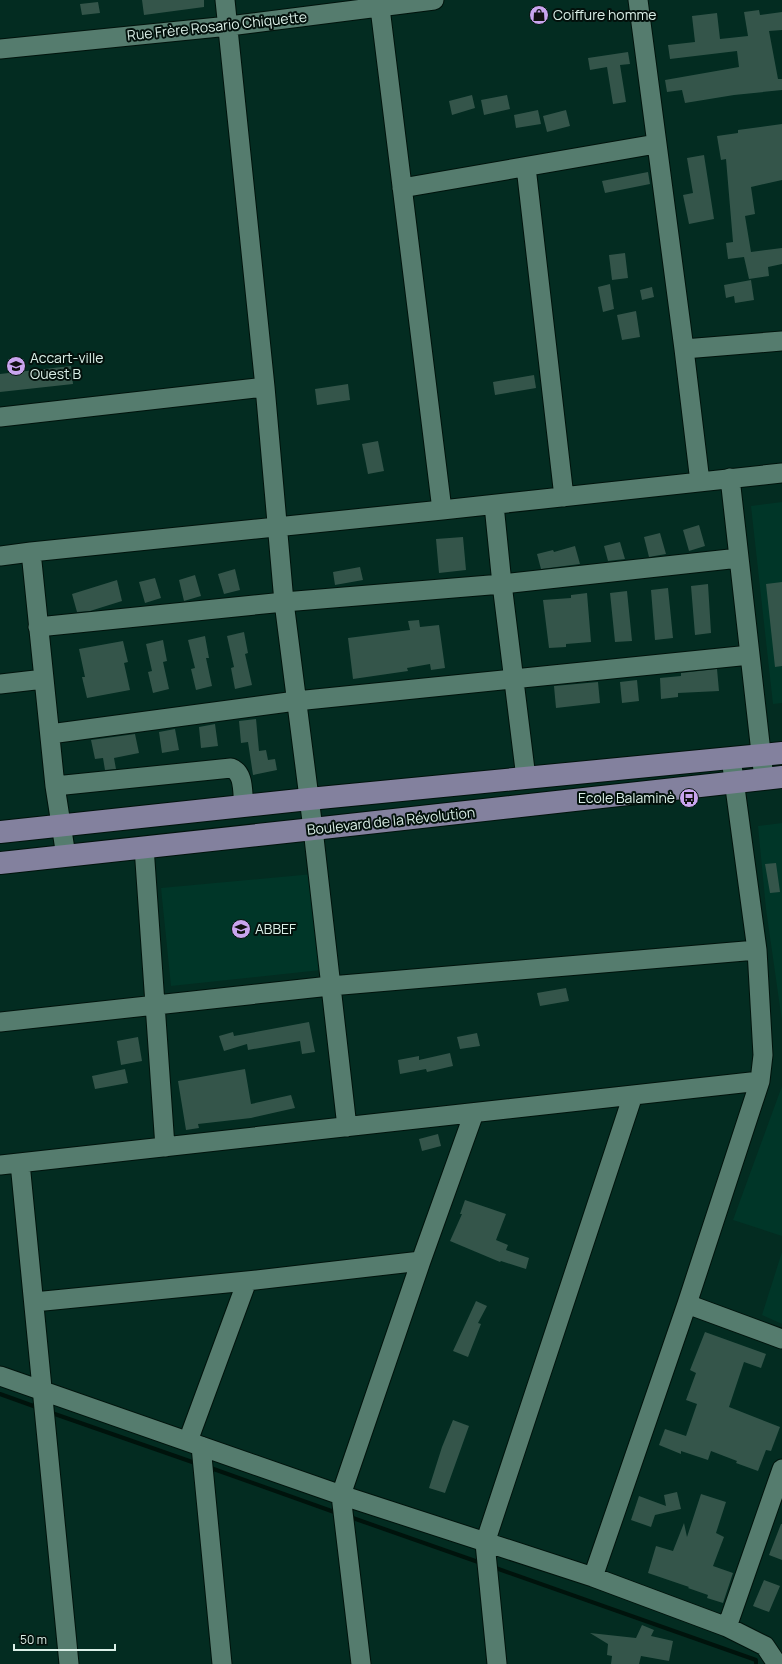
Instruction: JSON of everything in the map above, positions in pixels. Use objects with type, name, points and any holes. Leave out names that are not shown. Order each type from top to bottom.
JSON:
[{"type":"main road","name":"Boulevard de la Révolution","points":[[0,832],[309,799],[772,754]]},
{"type":"main road","name":"Boulevard de la Révolution","points":[[0,863],[313,830],[773,778]]},
{"type":"street","points":[[225,0],[265,387],[276,526],[284,602],[313,830],[347,1127]]},
{"type":"street","name":"Rue Frère Rosario Chiquette","points":[[0,49],[228,26],[434,0]]},
{"type":"street","points":[[638,0],[700,482]]},
{"type":"street","points":[[380,8],[442,510]]},
{"type":"street","points":[[402,188],[656,144]]},
{"type":"street","points":[[526,167],[564,497]]},
{"type":"street","points":[[684,349],[782,341]]},
{"type":"street","points":[[0,417],[265,387]]},
{"type":"street","points":[[0,556],[782,473]]},
{"type":"street","points":[[730,478],[750,655],[772,754],[773,778]]},
{"type":"street","points":[[494,504],[502,584],[526,778]]},
{"type":"street","points":[[30,552],[55,786],[66,856]]},
{"type":"street","points":[[38,627],[284,602],[502,584],[739,558]]},
{"type":"street","points":[[50,734],[296,702],[750,655]]},
{"type":"street","points":[[0,684],[44,679]]},
{"type":"street","points":[[592,1577],[687,1304],[760,1081],[763,1055],[757,950],[731,758]]},
{"type":"street","points":[[55,786],[231,768],[237,770],[240,774],[244,806]]},
{"type":"street","points":[[144,847],[165,1147]]},
{"type":"street","points":[[0,1022],[330,986],[757,950]]},
{"type":"street","points":[[0,1165],[760,1081]]},
{"type":"street","points":[[497,1664],[485,1543],[633,1095]]},
{"type":"street","points":[[362,1664],[341,1495],[474,1113]]},
{"type":"street","points":[[20,1163],[69,1664]]},
{"type":"street","points":[[34,1302],[421,1262]]},
{"type":"street","points":[[222,1664],[195,1443],[247,1281]]},
{"type":"street","points":[[687,1304],[782,1339]]},
{"type":"street","points":[[0,1376],[42,1392],[195,1443],[341,1495],[592,1577],[728,1627],[765,1646],[776,1664]]},
{"type":"street","points":[[728,1627],[781,1477]]},
{"type":"shaded area","points":[[782,502],[782,703],[773,704],[751,506]]},
{"type":"shaded area","points":[[782,823],[782,1021],[766,909],[758,826]]},
{"type":"shaded area","name":"ABBEF","points":[[313,874],[321,970],[171,986],[161,888]]},
{"type":"shaded area","points":[[782,1086],[782,1236],[733,1220]]},
{"type":"shaded area","points":[[782,1252],[782,1324],[762,1315]]},
{"type":"building","points":[[142,0],[204,0],[204,7],[144,15]]},
{"type":"building","points":[[98,2],[100,13],[82,15],[80,4]]},
{"type":"building","points":[[759,10],[760,15],[782,12],[782,30],[769,31],[778,79],[782,79],[782,90],[734,95],[685,103],[682,90],[667,92],[665,80],[739,67],[737,51],[670,59],[668,45],[695,42],[692,16],[717,13],[720,39],[748,36],[744,12]]},
{"type":"building","points":[[628,52],[630,64],[620,65],[626,102],[613,104],[607,67],[590,70],[588,58]]},
{"type":"building","points":[[472,95],[475,108],[452,115],[449,101]]},
{"type":"building","points":[[507,95],[510,109],[484,115],[481,100]]},
{"type":"building","points":[[538,110],[541,124],[516,128],[514,115]]},
{"type":"building","points":[[566,110],[570,126],[547,132],[543,116]]},
{"type":"building","points":[[782,124],[782,180],[751,187],[755,214],[745,216],[751,252],[782,248],[782,264],[768,267],[769,276],[749,279],[744,257],[728,259],[726,243],[733,242],[726,159],[721,160],[717,136],[738,133],[738,130]]},
{"type":"building","points":[[704,155],[714,219],[689,224],[683,195],[693,193],[687,158]]},
{"type":"building","points":[[648,172],[650,184],[605,193],[602,181]]},
{"type":"building","points":[[625,253],[628,278],[612,280],[609,255]]},
{"type":"building","points":[[751,280],[754,300],[735,303],[734,296],[726,298],[724,285]]},
{"type":"building","points":[[610,284],[614,309],[603,312],[598,287]]},
{"type":"building","points":[[652,287],[654,297],[642,300],[640,290]]},
{"type":"building","points":[[636,311],[640,337],[622,340],[617,315]]},
{"type":"building","points":[[71,366],[73,384],[0,392],[0,374]]},
{"type":"building","points":[[534,375],[536,388],[495,395],[493,382]]},
{"type":"building","points":[[348,384],[350,400],[317,405],[315,389]]},
{"type":"building","points":[[378,441],[384,471],[368,474],[362,444]]},
{"type":"building","points":[[699,525],[705,546],[689,551],[683,530]]},
{"type":"building","points":[[660,533],[666,554],[649,557],[644,537]]},
{"type":"building","points":[[463,537],[466,570],[439,573],[436,539]]},
{"type":"building","points":[[620,542],[625,559],[608,561],[604,546]]},
{"type":"building","points":[[575,546],[580,564],[541,569],[537,554],[553,550],[554,552]]},
{"type":"building","points":[[360,567],[363,580],[335,585],[333,572]]},
{"type":"building","points":[[235,569],[240,590],[224,594],[218,574]]},
{"type":"building","points":[[195,575],[201,596],[184,601],[179,580]]},
{"type":"building","points":[[155,578],[161,598],[145,603],[139,582]]},
{"type":"building","points":[[117,580],[122,601],[90,611],[77,612],[72,594]]},
{"type":"building","points":[[782,582],[782,666],[775,667],[766,584]]},
{"type":"building","points":[[708,584],[711,633],[695,635],[691,586]]},
{"type":"building","points":[[668,588],[673,638],[655,640],[651,590]]},
{"type":"building","points":[[627,591],[632,641],[615,642],[610,593]]},
{"type":"building","points":[[587,593],[591,642],[566,644],[566,647],[549,648],[543,600],[571,598],[571,595]]},
{"type":"building","points":[[419,620],[420,627],[439,625],[445,668],[431,670],[430,664],[407,668],[408,671],[353,679],[348,638],[410,630],[408,621]]},
{"type":"building","points":[[244,632],[248,653],[245,654],[252,685],[235,689],[231,668],[234,667],[227,636]]},
{"type":"building","points":[[205,636],[209,658],[206,658],[212,686],[196,690],[191,669],[195,668],[188,640]]},
{"type":"building","points":[[163,640],[167,661],[163,662],[169,689],[153,693],[148,672],[152,671],[146,644]]},
{"type":"building","points":[[123,641],[128,662],[124,663],[130,690],[87,698],[82,677],[85,677],[79,649]]},
{"type":"building","points":[[717,669],[719,691],[678,693],[678,697],[661,699],[660,678],[681,676],[681,673]]},
{"type":"building","points":[[637,680],[639,701],[622,703],[620,682]]},
{"type":"building","points":[[598,682],[600,703],[556,708],[554,686]]},
{"type":"building","points":[[256,719],[259,751],[266,750],[268,760],[275,759],[277,770],[253,775],[248,742],[241,743],[239,721]]},
{"type":"building","points":[[215,724],[218,746],[201,748],[199,727]]},
{"type":"building","points":[[175,729],[179,750],[162,753],[159,732]]},
{"type":"building","points":[[135,734],[139,753],[114,758],[116,769],[105,770],[103,758],[95,759],[91,740]]},
{"type":"building","points":[[776,863],[780,892],[770,893],[765,864]]},
{"type":"building","points":[[566,988],[569,1001],[540,1006],[537,993]]},
{"type":"building","points":[[309,1022],[315,1052],[302,1054],[300,1041],[248,1050],[247,1044],[224,1051],[219,1036],[233,1032],[234,1036]]},
{"type":"building","points":[[477,1033],[480,1046],[460,1049],[457,1037]]},
{"type":"building","points":[[138,1037],[142,1061],[121,1065],[117,1041]]},
{"type":"building","points":[[450,1053],[453,1066],[427,1072],[426,1069],[400,1074],[398,1060],[419,1056],[419,1060]]},
{"type":"building","points":[[125,1069],[128,1083],[95,1089],[92,1076]]},
{"type":"building","points":[[245,1069],[251,1104],[291,1095],[295,1108],[251,1118],[198,1124],[199,1128],[186,1130],[178,1081]]},
{"type":"building","points":[[438,1134],[441,1146],[422,1151],[419,1139]]},
{"type":"building","points":[[465,1200],[506,1214],[496,1240],[508,1245],[506,1250],[529,1258],[526,1269],[501,1261],[500,1262],[450,1241],[462,1214],[460,1214]]},
{"type":"building","points":[[476,1301],[487,1306],[478,1323],[481,1324],[468,1357],[453,1351]]},
{"type":"building","points":[[705,1332],[766,1354],[761,1368],[744,1362],[729,1407],[780,1427],[771,1451],[766,1450],[758,1471],[736,1463],[737,1461],[711,1451],[708,1460],[681,1451],[681,1454],[659,1445],[665,1429],[686,1436],[697,1404],[686,1400],[696,1373],[690,1370]]},
{"type":"building","points":[[453,1420],[469,1426],[445,1493],[429,1488],[442,1447]]},
{"type":"building","points":[[677,1492],[681,1509],[655,1515],[651,1527],[631,1520],[639,1496],[666,1506],[664,1495]]},
{"type":"building","points":[[701,1494],[726,1502],[716,1533],[724,1537],[713,1566],[733,1573],[723,1603],[707,1598],[708,1595],[688,1588],[689,1587],[648,1573],[656,1546],[673,1551],[684,1523],[687,1537]]},
{"type":"building","points":[[782,1524],[782,1560],[769,1555]]},
{"type":"building","points":[[764,1580],[780,1586],[769,1612],[753,1606]]},
{"type":"building","points":[[642,1625],[654,1630],[651,1636],[673,1641],[669,1661],[641,1656],[639,1664],[611,1664],[612,1656],[607,1655],[608,1644],[590,1633],[636,1638]]},
{"type":"waterway","points":[[0,1394],[39,1408]]},
{"type":"waterway","points":[[49,1412],[198,1464]]},
{"type":"waterway","points":[[208,1467],[337,1513]]},
{"type":"waterway","points":[[350,1517],[481,1563]]},
{"type":"waterway","points":[[493,1567],[756,1660],[756,1664]]},
{"type":"place","name":"Coiffure homme","points":[[539,15]]},
{"type":"place","name":"Accart-ville Ouest B","points":[[16,366]]},
{"type":"place","name":"Ecole Balaminè","points":[[689,798]]},
{"type":"place","name":"ABBEF","points":[[241,929]]}]
